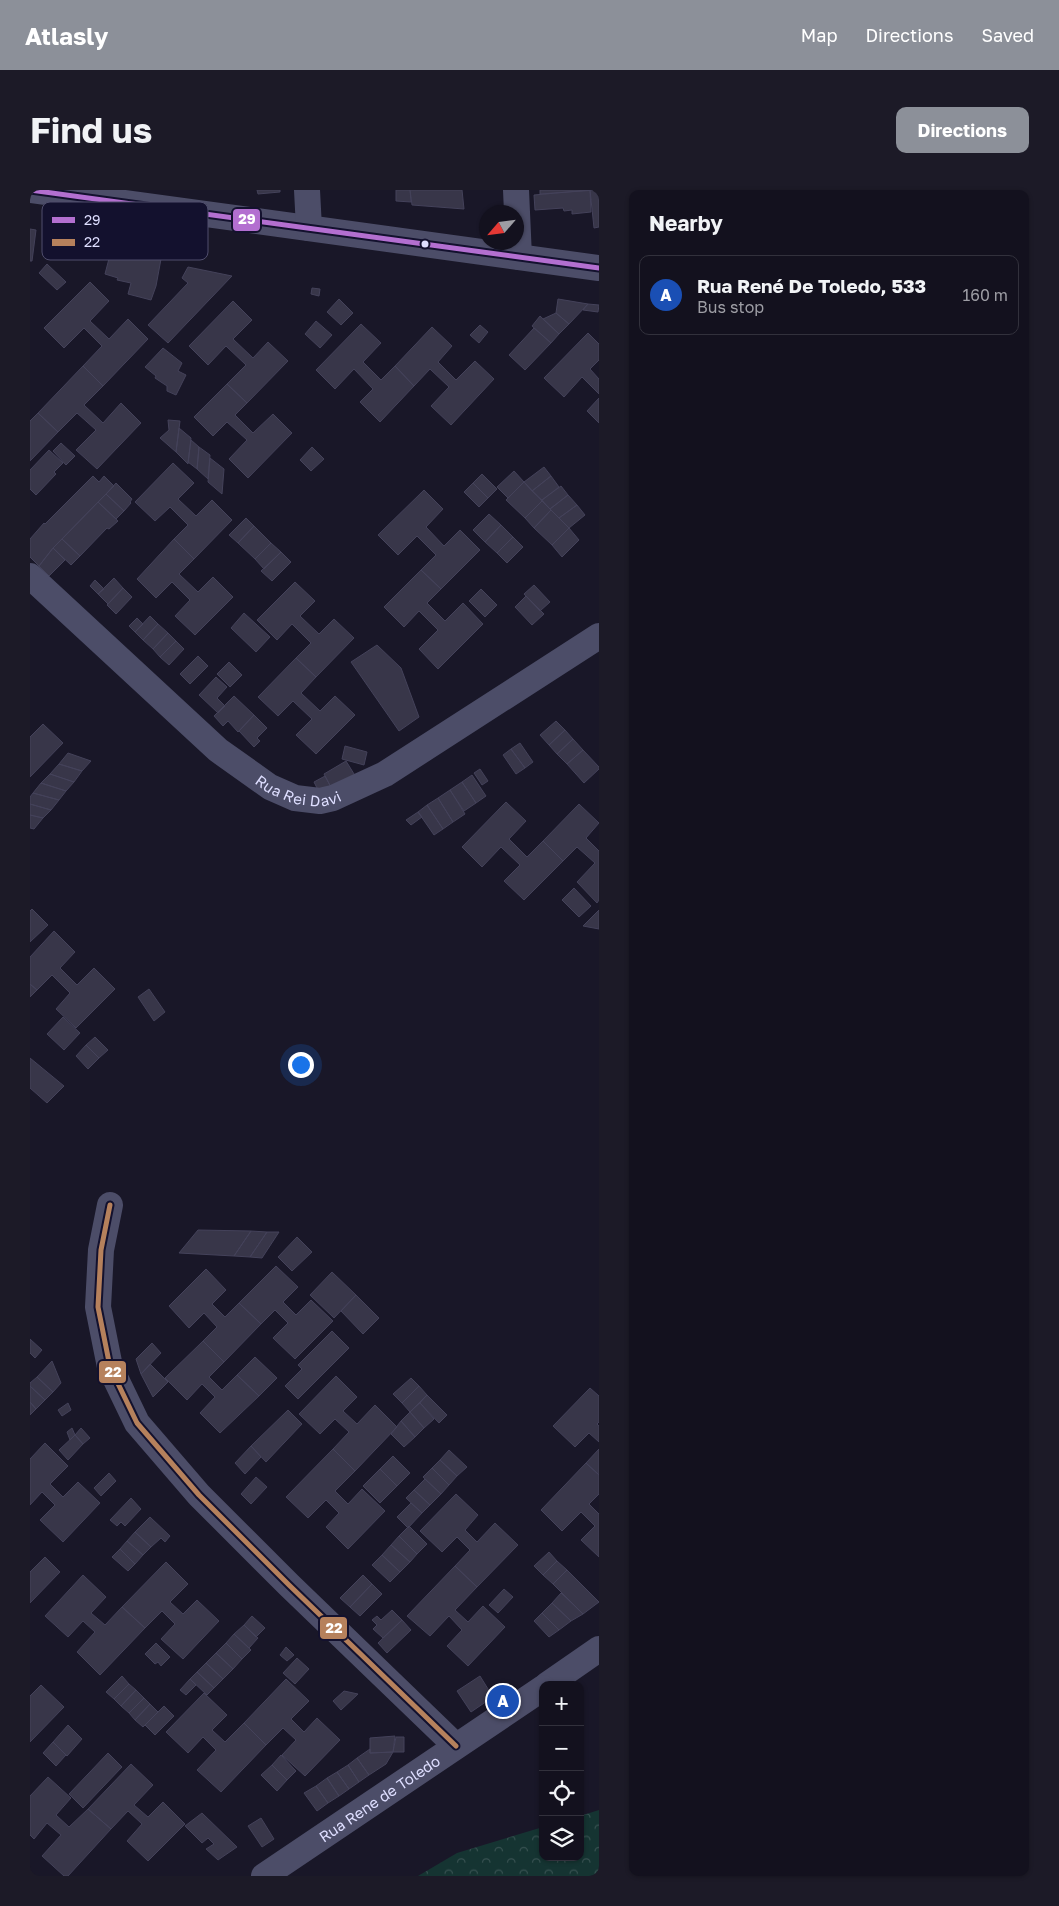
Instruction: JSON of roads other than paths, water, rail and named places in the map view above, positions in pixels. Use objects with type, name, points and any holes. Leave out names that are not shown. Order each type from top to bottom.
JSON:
[{"type":"street","points":[[30,190],[94,195],[140,202]]},
{"type":"street","points":[[306,190],[310,228]]},
{"type":"street","points":[[516,190],[519,257]]},
{"type":"street","points":[[208,212],[599,268]]},
{"type":"street","name":"Rua Rei Davi","points":[[30,576],[218,750],[270,788],[295,798],[320,801],[333,798],[385,774],[599,636]]},
{"type":"street","points":[[110,1205],[101,1250],[98,1307],[110,1367],[137,1423],[199,1495],[289,1585],[456,1746]]},
{"type":"street","points":[[553,1681],[599,1649]]},
{"type":"street","name":"Rua Rene de Toledo","points":[[264,1876],[539,1691]]},
{"type":"place","name":"Rua René De Toledo, 533","points":[[503,1701]]}]
